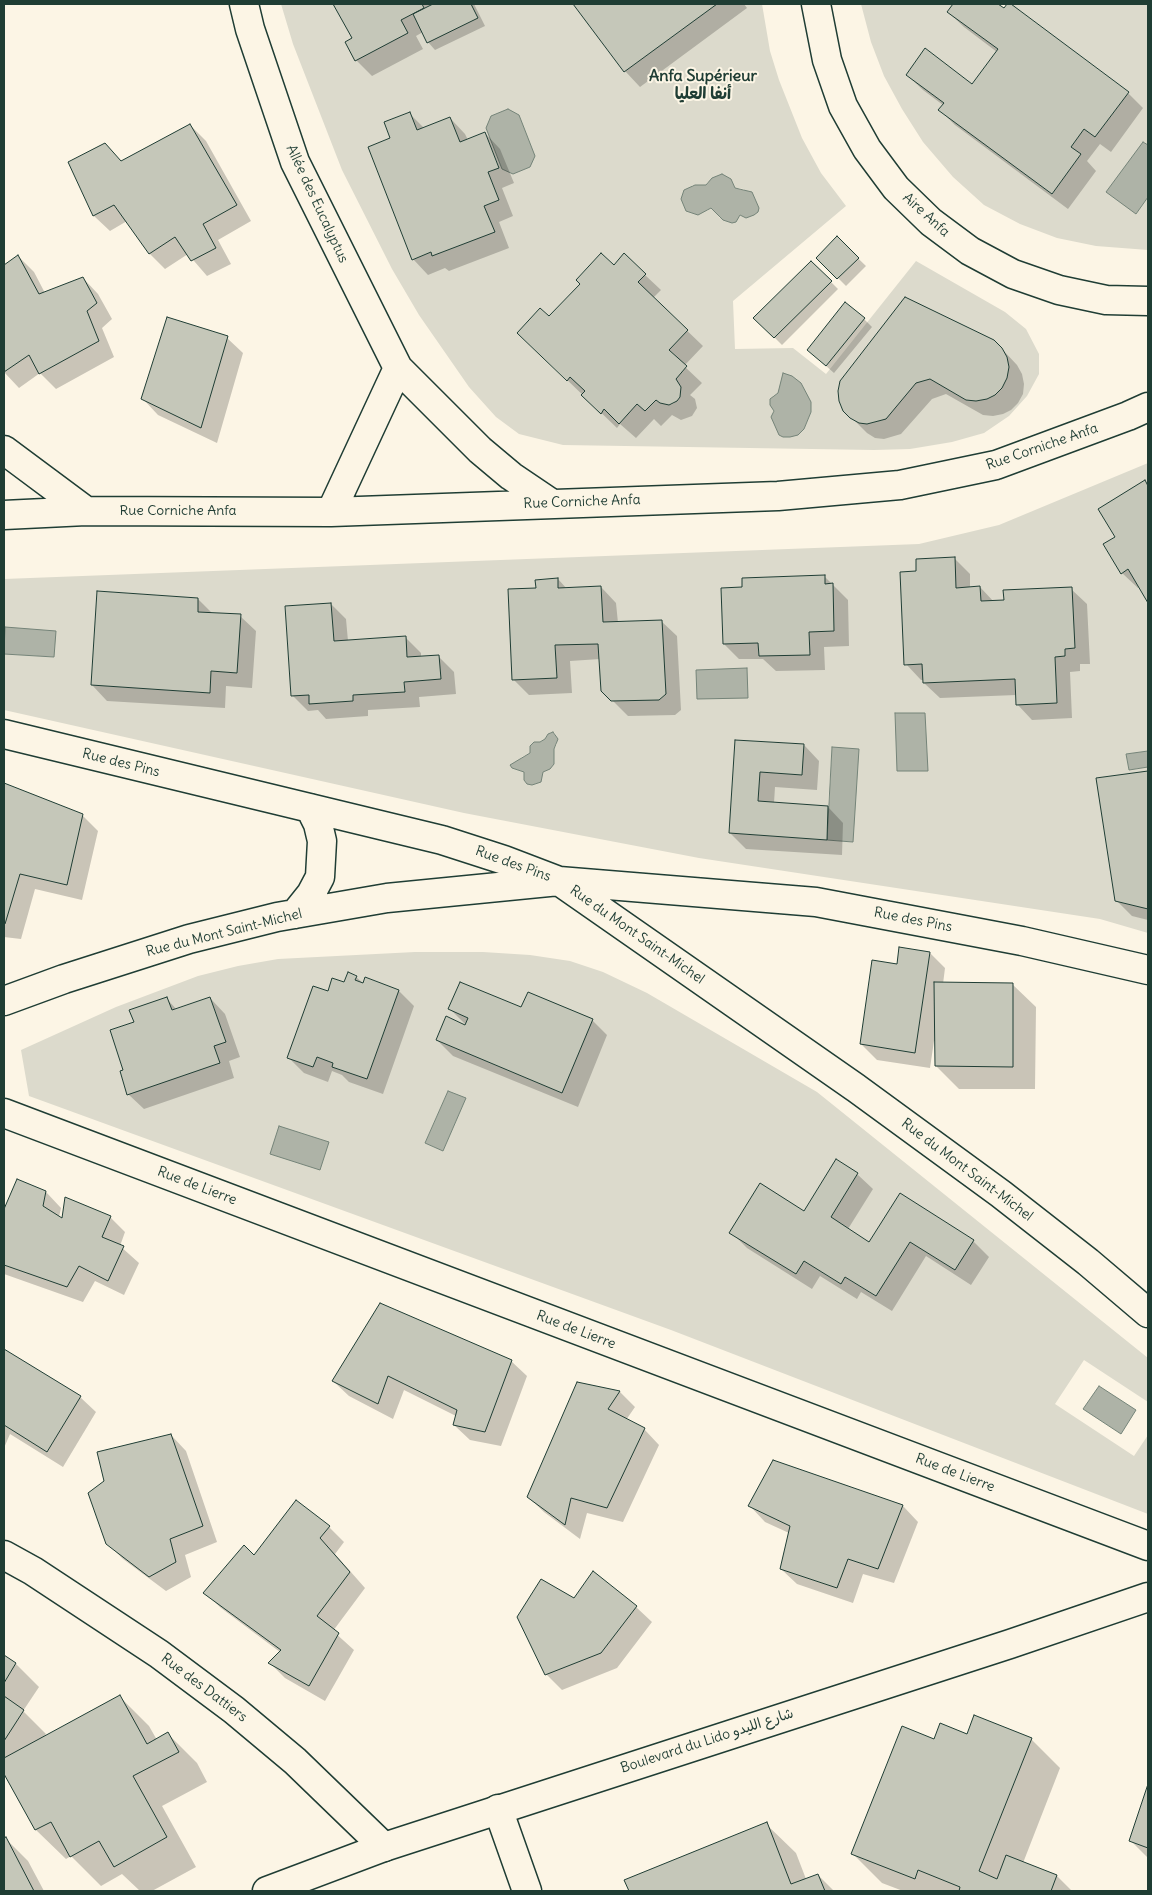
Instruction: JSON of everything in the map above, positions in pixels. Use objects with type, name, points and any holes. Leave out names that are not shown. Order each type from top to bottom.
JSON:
[{"type":"street","name":"Allée des Eucalyptus","points":[[244,4],[250,29],[295,162],[398,368],[480,450],[511,476],[551,503]]},
{"type":"street","name":"Aire Anfa","points":[[816,4],[827,60],[844,106],[867,149],[896,188],[931,222],[970,251],[1013,274],[1059,290],[1106,300],[1148,301]]},
{"type":"street","points":[[332,512],[398,368]]},
{"type":"street","name":"Rue Corniche Anfa","points":[[4,515],[86,511],[332,512],[778,496],[900,485],[996,465],[1148,407]]},
{"type":"street","points":[[4,450],[86,511]]},
{"type":"street","name":"Rue des Pins","points":[[4,734],[442,840],[504,860],[559,881],[816,902],[1022,941],[1148,970]]},
{"type":"street","points":[[295,914],[311,894],[320,877],[322,841],[318,824],[310,808]]},
{"type":"street","name":"Rue du Mont Saint-Michel","points":[[4,1001],[64,979],[189,939],[295,914],[387,898],[559,881],[856,1088],[1002,1194],[1088,1262],[1148,1313]]},
{"type":"street","name":"Rue de Lierre","points":[[4,1113],[1148,1546]]},
{"type":"street","name":"Rue des Dattiers","points":[[4,1555],[34,1571],[159,1654],[234,1710],[295,1761],[384,1847]]},
{"type":"street","name":"Boulevard du Lido شارع الليدو","points":[[268,1891],[384,1847],[1001,1647],[1148,1597]]},
{"type":"street","points":[[498,1809],[527,1891]]},
{"type":"shaded area","points":[[281,4],[573,4],[624,72],[717,4],[762,4],[770,51],[779,80],[802,138],[821,173],[846,206],[733,301],[735,349],[793,348],[826,374],[916,261],[1005,312],[1026,329],[1039,354],[1039,374],[1027,396],[1009,416],[984,433],[952,442],[910,449],[563,445],[519,434],[496,417],[469,387],[419,315],[392,269],[342,170],[293,44]],"holes":[[[409,112],[417,130],[450,117],[460,142],[485,132],[499,167],[488,172],[499,200],[484,206],[494,232],[432,256],[431,252],[412,260],[368,147],[390,138],[384,122]],[[708,182],[732,184],[735,188],[744,189],[743,215],[720,218],[713,209],[709,208],[707,211],[692,185],[706,185]],[[601,253],[614,265],[625,254],[646,274],[638,282],[688,330],[669,350],[687,366],[676,379],[681,387],[680,397],[673,404],[660,403],[656,400],[645,411],[637,404],[619,423],[604,409],[600,413],[581,395],[585,391],[570,377],[566,381],[517,333],[540,308],[549,316],[580,284],[576,280]],[[905,298],[994,340],[1002,348],[1007,357],[1009,367],[1007,378],[1002,388],[995,395],[987,399],[966,400],[930,379],[916,383],[885,419],[867,424],[859,423],[843,411],[838,391],[840,381]],[[778,394],[811,412],[804,429],[773,414],[773,396]]]},
{"type":"shaded area","points":[[861,4],[953,4],[947,12],[998,49],[972,84],[925,48],[906,75],[944,103],[938,110],[1052,194],[1081,154],[1071,147],[1084,129],[1095,137],[1129,92],[1011,4],[1148,4],[1148,145],[1144,142],[1136,214],[1148,197],[1148,250],[1096,246],[1057,238],[1020,224],[984,205],[953,177],[923,142],[902,109],[884,76],[871,42]]},
{"type":"shaded area","points":[[508,109],[519,115],[535,156],[530,167],[513,174],[502,169],[486,128],[491,116]]},
{"type":"shaded area","points":[[1143,142],[1148,145],[1148,197],[1136,214],[1106,192]]},
{"type":"shaded area","points":[[722,174],[731,179],[735,188],[752,192],[759,208],[758,212],[746,218],[740,215],[736,222],[732,223],[723,220],[711,208],[698,215],[686,211],[681,199],[684,190],[695,185],[706,185],[712,178]]},
{"type":"shaded area","points":[[783,373],[792,376],[801,383],[811,402],[811,412],[804,429],[798,435],[790,437],[779,435],[771,417],[774,411],[770,405],[770,399],[778,393]]},
{"type":"shaded area","points":[[1148,463],[1148,486],[1145,481],[1098,509],[1115,537],[1103,545],[1121,573],[1128,569],[1148,603],[1148,751],[1126,754],[1129,770],[1148,767],[1148,771],[1097,778],[1115,901],[1148,909],[1148,933],[1100,919],[699,858],[464,813],[4,710],[4,654],[54,657],[5,627],[4,633],[4,579],[919,544],[999,525]],"holes":[[[954,557],[956,588],[980,586],[981,601],[1004,600],[1075,648],[1065,649],[1065,656],[1055,657],[1057,703],[1016,705],[1015,679],[923,683],[922,664],[905,665],[900,572],[916,571],[916,559]],[[825,575],[825,584],[833,584],[834,631],[809,632],[810,655],[759,656],[758,643],[723,644],[721,588],[742,587],[742,578]],[[558,578],[558,588],[601,586],[603,622],[662,620],[666,694],[659,700],[611,701],[601,691],[598,644],[555,645],[557,678],[513,680],[508,590],[536,588],[536,580]],[[97,591],[198,598],[198,612],[240,614],[237,673],[211,671],[210,693],[91,685]],[[331,603],[334,641],[405,636],[407,657],[439,655],[441,679],[404,682],[405,691],[353,695],[353,701],[310,704],[309,695],[291,696],[285,606]],[[555,733],[557,744],[554,749],[554,764],[543,772],[536,784],[527,783],[524,780],[524,772],[512,768],[522,757],[530,753],[530,748],[545,739],[548,734]],[[735,740],[804,744],[802,775],[760,772],[758,801],[828,806],[832,747],[853,842],[729,833]]]},
{"type":"shaded area","points":[[5,627],[56,631],[54,657],[4,654]]},
{"type":"shaded area","points":[[747,668],[748,698],[697,699],[696,670]]},
{"type":"shaded area","points":[[895,713],[925,713],[928,771],[897,771]]},
{"type":"shaded area","points":[[553,732],[558,739],[554,749],[554,764],[550,769],[543,772],[541,782],[532,785],[527,784],[524,780],[524,772],[512,768],[510,765],[530,753],[530,746],[534,742],[540,742]]},
{"type":"shaded area","points":[[832,747],[859,749],[853,842],[827,840]]},
{"type":"shaded area","points":[[1148,751],[1148,767],[1129,770],[1126,754]]},
{"type":"shaded area","points":[[415,952],[483,952],[530,955],[570,961],[603,972],[647,993],[817,1092],[1148,1358],[1148,1402],[1084,1360],[1055,1404],[1134,1456],[1148,1435],[1148,1514],[671,1330],[29,1096],[21,1050],[116,1007],[198,976],[278,959]],"holes":[[[348,972],[357,975],[355,980],[363,983],[365,977],[399,990],[367,1079],[332,1067],[333,1063],[317,1057],[313,1067],[287,1058],[328,991],[332,978],[344,982]],[[460,982],[521,1007],[528,992],[562,1093],[436,1040],[446,1016],[465,1025],[468,1018],[448,1009]],[[210,997],[226,1041],[214,1046],[219,1063],[127,1094],[120,1072],[123,1070],[110,1030]],[[448,1091],[465,1099],[443,1151],[425,1143]],[[836,1159],[858,1173],[831,1217],[869,1242],[900,1193],[974,1240],[955,1270],[910,1242],[875,1296],[845,1277],[841,1284],[804,1261],[796,1274],[730,1233],[760,1184],[804,1211]]]},
{"type":"shaded area","points":[[448,1091],[466,1098],[443,1151],[425,1143]]},
{"type":"shaded area","points":[[279,1126],[329,1142],[320,1170],[270,1154]]},
{"type":"shaded area","points":[[1099,1386],[1136,1410],[1121,1434],[1083,1409]]},
{"type":"building","points":[[333,4],[422,4],[424,8],[401,20],[408,33],[355,61],[345,42],[352,38]]},
{"type":"building","points":[[433,4],[471,4],[478,18],[427,43],[413,14]]},
{"type":"building","points":[[573,4],[717,4],[624,72]]},
{"type":"building","points":[[953,4],[998,4],[1004,8],[1007,4],[1011,4],[1129,92],[1095,137],[1084,129],[1071,147],[1081,154],[1052,194],[938,110],[944,103],[906,75],[925,48],[972,84],[998,49],[947,12]]},
{"type":"building","points":[[410,112],[417,130],[450,117],[460,142],[485,132],[499,168],[488,172],[499,200],[484,206],[495,232],[432,256],[431,252],[412,260],[368,147],[390,138],[384,122]]},
{"type":"building","points":[[190,124],[237,205],[203,224],[216,248],[191,261],[175,237],[149,254],[114,205],[93,216],[68,162],[105,143],[121,161]]},
{"type":"building","points":[[837,236],[859,258],[837,279],[816,258]]},
{"type":"building","points":[[601,253],[614,265],[624,253],[646,274],[638,282],[688,330],[669,350],[687,366],[676,379],[681,387],[680,397],[669,405],[656,400],[645,411],[637,404],[619,424],[604,409],[601,414],[581,395],[585,391],[570,377],[567,381],[517,333],[540,308],[549,316],[580,284],[576,280]]},
{"type":"building","points":[[18,255],[39,294],[83,277],[97,303],[87,311],[99,341],[39,374],[29,355],[4,372],[4,265]]},
{"type":"building","points":[[811,261],[832,281],[774,338],[753,318]]},
{"type":"building","points":[[905,297],[994,340],[1007,357],[1009,367],[1007,378],[1002,388],[995,395],[976,401],[966,400],[930,379],[916,383],[886,419],[867,424],[859,423],[843,411],[838,391],[840,381]]},
{"type":"building","points":[[845,302],[865,318],[826,366],[807,350]]},
{"type":"building","points":[[167,317],[228,336],[201,428],[141,399]]},
{"type":"building","points":[[1145,480],[1148,486],[1148,603],[1128,569],[1121,574],[1103,544],[1115,537],[1098,509]]},
{"type":"building","points":[[955,557],[956,588],[980,586],[981,601],[1004,600],[1003,590],[1072,587],[1075,648],[1065,649],[1065,656],[1055,657],[1057,703],[1016,705],[1015,679],[923,683],[922,664],[904,665],[900,572],[916,571],[916,559]]},
{"type":"building","points":[[825,575],[825,584],[833,583],[834,631],[809,632],[810,655],[759,656],[758,643],[723,644],[721,588],[742,587],[742,578]]},
{"type":"building","points":[[558,578],[558,588],[601,586],[603,622],[662,620],[666,694],[659,700],[611,701],[601,691],[598,644],[555,645],[557,678],[512,680],[508,589],[536,588],[535,580]]},
{"type":"building","points":[[97,591],[198,598],[198,612],[241,614],[237,673],[211,671],[210,693],[91,685]]},
{"type":"building","points":[[331,603],[334,641],[406,636],[407,657],[439,655],[441,679],[404,682],[405,692],[353,695],[353,701],[309,704],[309,695],[291,696],[285,606]]},
{"type":"building","points":[[735,740],[804,744],[802,775],[760,772],[758,801],[828,806],[827,840],[729,833]]},
{"type":"building","points":[[1148,771],[1148,909],[1115,901],[1096,778]]},
{"type":"building","points":[[4,783],[83,814],[67,885],[20,874],[5,924],[4,924]]},
{"type":"building","points":[[899,947],[930,952],[915,1053],[860,1044],[872,960],[897,964]]},
{"type":"building","points":[[348,972],[357,976],[355,980],[363,983],[365,977],[399,990],[367,1079],[332,1067],[333,1063],[317,1057],[313,1067],[287,1058],[313,986],[328,991],[332,978],[344,982]]},
{"type":"building","points":[[460,982],[521,1007],[528,992],[593,1019],[562,1093],[436,1040],[446,1016],[465,1025],[468,1018],[448,1009]]},
{"type":"building","points":[[934,982],[1013,983],[1013,1067],[935,1066]]},
{"type":"building","points":[[167,997],[172,1010],[210,997],[226,1042],[214,1046],[220,1063],[127,1095],[120,1071],[123,1070],[110,1030],[134,1022],[129,1010]]},
{"type":"building","points":[[836,1159],[858,1173],[831,1217],[869,1242],[900,1193],[974,1240],[955,1270],[910,1242],[876,1296],[845,1277],[841,1284],[804,1261],[796,1274],[729,1233],[760,1183],[804,1211]]},
{"type":"building","points":[[17,1179],[46,1191],[43,1206],[62,1218],[65,1197],[111,1216],[102,1237],[124,1246],[108,1281],[79,1266],[67,1287],[4,1265],[4,1209]]},
{"type":"building","points":[[380,1303],[512,1360],[485,1432],[453,1425],[457,1410],[388,1376],[378,1404],[332,1381]]},
{"type":"building","points":[[4,1349],[81,1396],[47,1452],[4,1425]]},
{"type":"building","points":[[577,1382],[620,1391],[608,1409],[645,1428],[607,1508],[571,1498],[565,1525],[527,1497]]},
{"type":"building","points":[[171,1434],[203,1526],[170,1539],[176,1562],[149,1577],[106,1544],[88,1493],[104,1481],[97,1452]]},
{"type":"building","points":[[773,1460],[903,1505],[878,1569],[848,1559],[837,1588],[780,1569],[790,1526],[748,1506]]},
{"type":"building","points":[[296,1500],[330,1526],[320,1538],[350,1572],[317,1616],[339,1633],[309,1686],[268,1663],[281,1650],[203,1593],[244,1545],[254,1555]]},
{"type":"building","points":[[593,1571],[637,1606],[601,1653],[545,1675],[517,1617],[541,1579],[574,1598]]},
{"type":"building","points":[[4,1655],[16,1663],[4,1683]]},
{"type":"building","points":[[120,1695],[147,1744],[168,1732],[179,1752],[133,1776],[167,1837],[114,1867],[99,1841],[70,1857],[51,1822],[35,1830],[4,1774],[4,1758]]},
{"type":"building","points":[[4,1696],[24,1710],[4,1741]]},
{"type":"building","points":[[974,1715],[1032,1738],[979,1871],[997,1879],[1006,1855],[1057,1875],[1051,1891],[959,1891],[960,1887],[918,1870],[915,1879],[851,1854],[902,1726],[934,1739],[940,1723],[967,1734]]},
{"type":"building","points":[[1148,1784],[1148,1848],[1129,1841]]},
{"type":"building","points":[[767,1822],[791,1884],[818,1874],[825,1891],[629,1891],[624,1880]]},
{"type":"building","points":[[6,1837],[34,1891],[4,1891],[4,1838]]},
{"type":"district","name":"Anfa Supérieur أنفا العليا","points":[[703,85]]}]
